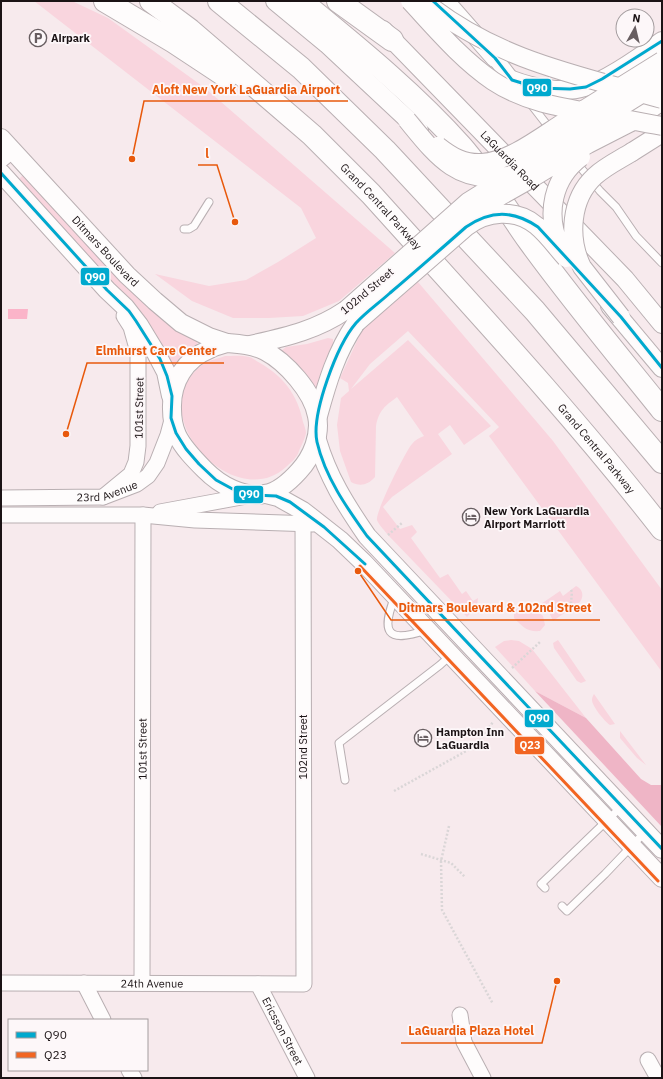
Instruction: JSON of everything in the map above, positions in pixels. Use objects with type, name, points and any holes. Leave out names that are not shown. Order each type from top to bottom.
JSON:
[{"type":"highway","points":[[104,1],[174,42],[243,87],[312,135]]},
{"type":"highway","name":"Grand Central Parkway","points":[[151,1],[190,30],[312,135],[371,194],[509,347],[583,433],[662,529]]},
{"type":"highway","points":[[219,1],[301,68],[385,150],[535,311],[662,462]]},
{"type":"highway","points":[[301,1],[403,88],[428,111],[463,149],[479,168],[529,241],[562,285],[662,410]]},
{"type":"highway","points":[[338,1],[392,40]]},
{"type":"street","points":[[274,1],[327,44],[407,120],[454,158],[469,162],[492,162],[525,146],[662,61]]},
{"type":"street","name":"LaGuardia Road","points":[[354,1],[625,279],[662,324]]},
{"type":"street","points":[[445,1],[495,58],[512,80],[538,88],[570,89],[586,87],[608,76],[662,41]]},
{"type":"street","points":[[423,2],[495,58]]},
{"type":"street","points":[[423,2],[451,22],[486,42],[521,58],[556,70],[662,100]]},
{"type":"street","points":[[423,2],[460,54],[483,74],[507,89],[531,99],[555,106],[662,126]]},
{"type":"street","points":[[430,237],[468,202],[662,81]]},
{"type":"street","points":[[621,317],[566,258],[557,240],[552,220],[553,202],[559,183],[566,172],[578,159],[662,100]]},
{"type":"street","points":[[407,120],[432,150],[442,160],[456,170],[482,177],[509,176]]},
{"type":"street","points":[[430,237],[476,209],[527,182],[588,144],[631,122]]},
{"type":"street","points":[[662,133],[589,182],[581,196],[575,214],[573,232],[579,260],[587,274],[662,368]]},
{"type":"street","name":"Ditmars Boulevard","points":[[5,149],[127,275],[155,301],[181,323],[209,337],[227,343]]},
{"type":"street","points":[[1,173],[107,290],[125,307],[139,325],[166,372],[172,396],[172,420],[176,435],[185,448],[210,475],[236,491],[278,497],[354,554],[451,654],[662,878]]},
{"type":"street","name":"102nd Street","points":[[250,345],[306,332],[326,322],[351,316],[462,230],[487,215],[513,215],[530,221],[543,232],[566,258]]},
{"type":"street","name":"102nd Street","points":[[318,416],[336,357],[346,338],[351,316],[430,237]]},
{"type":"street","points":[[625,279],[662,316]]},
{"type":"street","name":"101st Street","points":[[103,497],[131,474],[136,462],[138,431],[138,352],[131,326],[107,290]]},
{"type":"street","points":[[172,396],[178,378],[186,366],[197,356],[210,348],[227,343],[250,345],[265,351],[291,371],[312,400],[318,416],[317,440],[323,461],[344,502],[367,536],[662,849]]},
{"type":"street","name":"23rd Avenue","points":[[1,498],[103,497],[137,484],[148,476],[157,463],[164,450],[172,420]]},
{"type":"street","points":[[259,495],[280,488],[292,479],[304,466],[317,440]]},
{"type":"street","name":"23rd Avenue","points":[[143,515],[259,495]]},
{"type":"street","name":"23rd Avenue","points":[[1,515],[143,515],[194,520],[308,520]]},
{"type":"street","name":"101st Street","points":[[142,983],[143,515]]},
{"type":"street","name":"102nd Street","points":[[304,984],[308,520]]},
{"type":"street","name":"24th Avenue","points":[[1,982],[304,984]]},
{"type":"street","points":[[84,983],[102,1019]]},
{"type":"street","name":"Ericsson Street","points":[[258,984],[307,1078]]},
{"type":"street","points":[[460,1015],[464,1042],[483,1078]]},
{"type":"street","points":[[648,1060],[658,1078]]},
{"type":"lane","points":[[512,80],[578,165],[616,207],[636,236],[662,263]]},
{"type":"lane","points":[[184,229],[189,229],[194,226],[209,202]]},
{"type":"lane","points":[[395,596],[389,611],[387,621],[388,628],[394,634],[404,636],[427,630]]},
{"type":"lane","points":[[345,780],[339,743],[440,665],[451,654]]},
{"type":"lane","points":[[544,888],[541,884],[621,807]]},
{"type":"lane","points":[[562,906],[567,911],[646,831]]},
{"type":"path","points":[[388,535],[402,522]]},
{"type":"path","points":[[571,590],[571,603],[576,610]]},
{"type":"path","points":[[511,670],[540,642]]},
{"type":"path","points":[[394,791],[477,746],[493,722]]},
{"type":"path","points":[[450,826],[441,860],[442,910],[493,1004]]},
{"type":"path","points":[[421,854],[451,863],[465,877]]},
{"type":"shaded area","points":[[34,1],[72,1],[108,18],[205,88],[395,253],[339,301],[303,316],[233,318],[192,301],[155,274],[209,286],[246,280],[316,238],[301,208]]},
{"type":"shaded area","points":[[23,175],[145,305],[169,325],[196,339],[198,342],[197,345],[186,353],[173,366],[16,182]]},
{"type":"shaded area","points":[[418,282],[553,441],[662,590],[662,672],[489,436],[499,427],[408,331],[370,364],[351,389],[408,340],[491,426],[464,445],[450,425],[438,434],[452,454],[392,497],[383,507],[400,529],[412,525],[417,532],[411,538],[440,578],[448,574],[462,594],[466,591],[473,601],[478,598],[477,606],[467,617],[388,535],[377,520],[385,495],[408,449],[417,439],[424,436],[397,397],[383,409],[377,421],[375,477],[370,482],[361,485],[351,482],[340,451],[337,425],[341,398],[349,391],[348,383],[340,378],[362,330]]},
{"type":"shaded area","points":[[8,309],[28,309],[27,319],[8,319]]},
{"type":"shaded area","points":[[328,338],[333,339],[333,345],[325,361],[318,385],[314,388],[281,351],[286,347],[307,344]]},
{"type":"shaded area","points":[[225,356],[249,357],[268,368],[288,387],[301,412],[306,433],[297,456],[286,467],[265,478],[242,478],[220,468],[201,452],[187,431],[181,408],[185,385],[204,363]]},
{"type":"shaded area","points":[[576,586],[582,593],[580,602],[553,621],[549,612],[541,604],[560,591],[563,596]]},
{"type":"shaded area","points":[[523,607],[534,609],[543,616],[545,625],[540,631],[532,631],[526,628],[514,618],[514,610]]},
{"type":"shaded area","points":[[558,640],[586,681],[581,683],[577,681],[554,648],[553,643]]},
{"type":"shaded area","points":[[504,641],[519,641],[532,649],[586,718],[535,691],[495,647]]},
{"type":"shaded area","points":[[535,691],[586,718],[641,779],[651,785],[662,785],[662,827]]},
{"type":"shaded area","points":[[594,694],[615,724],[610,725],[596,710],[592,700]]},
{"type":"shaded area","points":[[620,731],[646,765],[637,758],[620,738]]},
{"type":"transit line","name":"Q90","points":[[433,1],[495,58],[512,80],[538,88],[570,89],[586,87],[602,79],[662,41]]},
{"type":"transit line","name":"Q90","points":[[1,173],[107,290],[129,311],[136,321],[160,359],[167,376],[172,396],[171,418],[176,433],[186,449],[199,464],[216,480],[238,492],[253,495],[276,496],[290,502],[324,527],[365,564]]},
{"type":"transit line","name":"Q90","points":[[662,368],[621,317],[538,227],[520,217],[502,214],[493,215],[484,217],[466,227],[356,323],[341,347],[327,380],[318,415],[316,430],[317,442],[325,468],[344,503],[367,536],[662,849]]},
{"type":"transit line","name":"Q23","points":[[360,566],[658,881]]},
{"type":"place","name":"Airpark","points":[[38,38]]},
{"type":"place","name":"Aloft New York LaGuardia Airport","points":[[132,159]]},
{"type":"place","name":"l","points":[[235,222]]},
{"type":"place","name":"Elmhurst Care Center","points":[[66,434]]},
{"type":"place","name":"New York LaGuardia Airport Marriott","points":[[471,517]]},
{"type":"place","name":"Ditmars Boulevard & 102nd Street","points":[[358,571]]},
{"type":"place","name":"Hampton Inn LaGuardia","points":[[423,738]]},
{"type":"place","name":"LaGuardia Plaza Hotel","points":[[557,981]]}]
